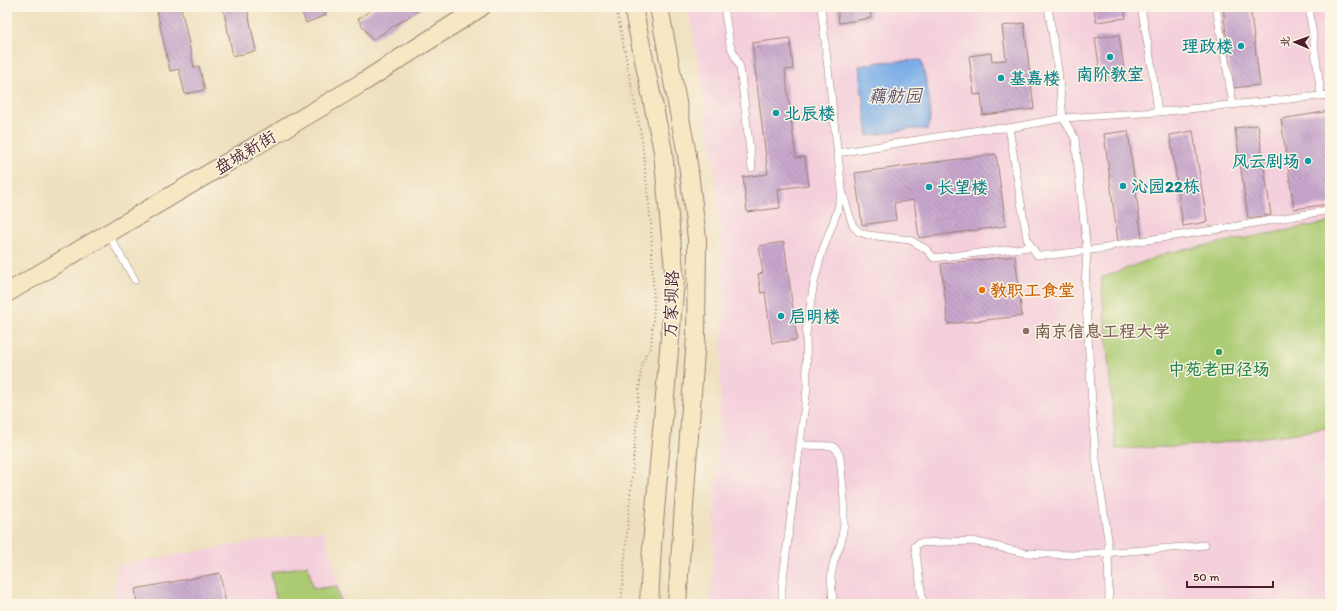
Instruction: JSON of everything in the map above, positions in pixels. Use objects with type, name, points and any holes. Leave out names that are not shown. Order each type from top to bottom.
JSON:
[{"type":"main road","name":"盘城新街","points":[[7,293],[360,84],[480,7]]},
{"type":"main road","name":"万家坝路","points":[[633,7],[663,151],[674,281],[648,604]]},
{"type":"main road","name":"万家坝路","points":[[659,7],[687,155],[696,239],[696,337],[677,604]]},
{"type":"lane","points":[[724,7],[730,45],[740,67],[752,168]]},
{"type":"lane","points":[[820,7],[836,153],[842,191],[853,226],[859,232],[874,236],[910,240],[926,249],[934,258],[1031,247]]},
{"type":"lane","points":[[1048,7],[1064,118],[1074,138],[1086,251],[1085,287],[1095,453],[1108,539],[1109,604]]},
{"type":"lane","points":[[1140,7],[1152,68],[1158,112]]},
{"type":"lane","points":[[1216,7],[1233,104]]},
{"type":"lane","points":[[1309,7],[1321,95]]},
{"type":"lane","points":[[836,153],[977,130],[1009,128],[1064,118],[1158,112],[1330,95]]},
{"type":"lane","points":[[1009,128],[1027,239],[1037,255],[1086,251],[1330,210]]},
{"type":"lane","points":[[782,604],[782,586],[806,388],[806,333],[813,289],[822,252],[837,212],[842,191]]},
{"type":"lane","points":[[108,233],[135,280]]},
{"type":"lane","points":[[800,445],[833,446],[837,450],[840,458],[844,500],[844,523],[841,542],[834,561],[831,576],[833,604]]},
{"type":"lane","points":[[923,604],[915,550],[915,546],[919,543],[973,541],[1026,553],[1072,555],[1186,548],[1205,545]]},
{"type":"path","points":[[616,7],[642,140],[651,225],[654,307],[651,348],[646,354],[641,370],[621,604]]},
{"type":"shaded area","name":"南京信息工程大学","points":[[687,7],[1330,7],[1330,604],[711,604],[724,296],[716,177],[692,27]]},
{"type":"shaded area","points":[[323,530],[344,604],[113,604],[117,565]]},
{"type":"green space","name":"中苑老田径场","points":[[1330,222],[1330,427],[1297,433],[1203,445],[1116,449],[1101,278],[1167,253]]},
{"type":"green space","points":[[308,565],[313,589],[337,586],[340,604],[277,604],[271,573]]},
{"type":"water","name":"藕舫园","points":[[921,60],[930,104],[930,121],[928,129],[908,129],[868,136],[859,66],[881,62]]},
{"type":"building","points":[[156,7],[181,7],[194,67],[199,66],[205,90],[185,94],[179,69],[170,71]]},
{"type":"building","points":[[223,7],[247,7],[256,51],[233,56]]},
{"type":"building","points":[[300,7],[323,7],[326,15],[306,23]]},
{"type":"building","points":[[376,7],[424,7],[372,40],[358,19]]},
{"type":"building","points":[[837,7],[870,7],[871,18],[839,23]]},
{"type":"building","points":[[947,7],[973,7],[973,8],[947,11]]},
{"type":"building","points":[[1094,7],[1124,7],[1126,18],[1096,22]]},
{"type":"building","name":"理政楼","points":[[1223,7],[1250,7],[1260,85],[1232,88]]},
{"type":"building","name":"基嘉楼","points":[[1024,23],[1034,109],[983,115],[981,94],[974,95],[969,56],[991,53],[992,61],[1006,60],[1002,26]]},
{"type":"building","name":"南阶教室","points":[[1119,35],[1125,75],[1101,79],[1095,38]]},
{"type":"building","name":"北辰楼","points":[[790,38],[793,69],[785,70],[796,158],[805,157],[809,185],[778,189],[780,208],[747,212],[743,177],[768,174],[752,43]]},
{"type":"building","name":"风云剧场","points":[[1330,111],[1330,204],[1294,209],[1281,119]]},
{"type":"building","points":[[1258,125],[1271,215],[1248,218],[1235,128]]},
{"type":"building","name":"沁园22栋","points":[[1128,131],[1142,239],[1118,242],[1104,134]]},
{"type":"building","points":[[1193,131],[1207,222],[1183,226],[1170,135]]},
{"type":"building","name":"长望楼","points":[[996,154],[1006,226],[919,238],[914,200],[894,203],[896,220],[862,225],[855,173]]},
{"type":"building","name":"启明楼","points":[[784,242],[797,340],[772,343],[765,292],[761,293],[758,274],[763,273],[759,246]]},
{"type":"building","name":"教职工食堂","points":[[1015,256],[1022,316],[948,324],[941,264]]},
{"type":"building","points":[[220,573],[226,604],[137,604],[135,589]]},
{"type":"place","name":"理政楼","points":[[1241,46]]},
{"type":"place","name":"南阶教室","points":[[1110,57]]},
{"type":"place","name":"基嘉楼","points":[[1001,78]]},
{"type":"place","name":"北辰楼","points":[[776,113]]},
{"type":"place","name":"风云剧场","points":[[1308,161]]},
{"type":"place","name":"沁园22栋","points":[[1123,186]]},
{"type":"place","name":"长望楼","points":[[929,187]]},
{"type":"place","name":"教职工食堂","points":[[982,290]]},
{"type":"place","name":"启明楼","points":[[781,316]]},
{"type":"place","name":"南京信息工程大学","points":[[1026,331]]},
{"type":"place","name":"中苑老田径场","points":[[1219,352]]}]
